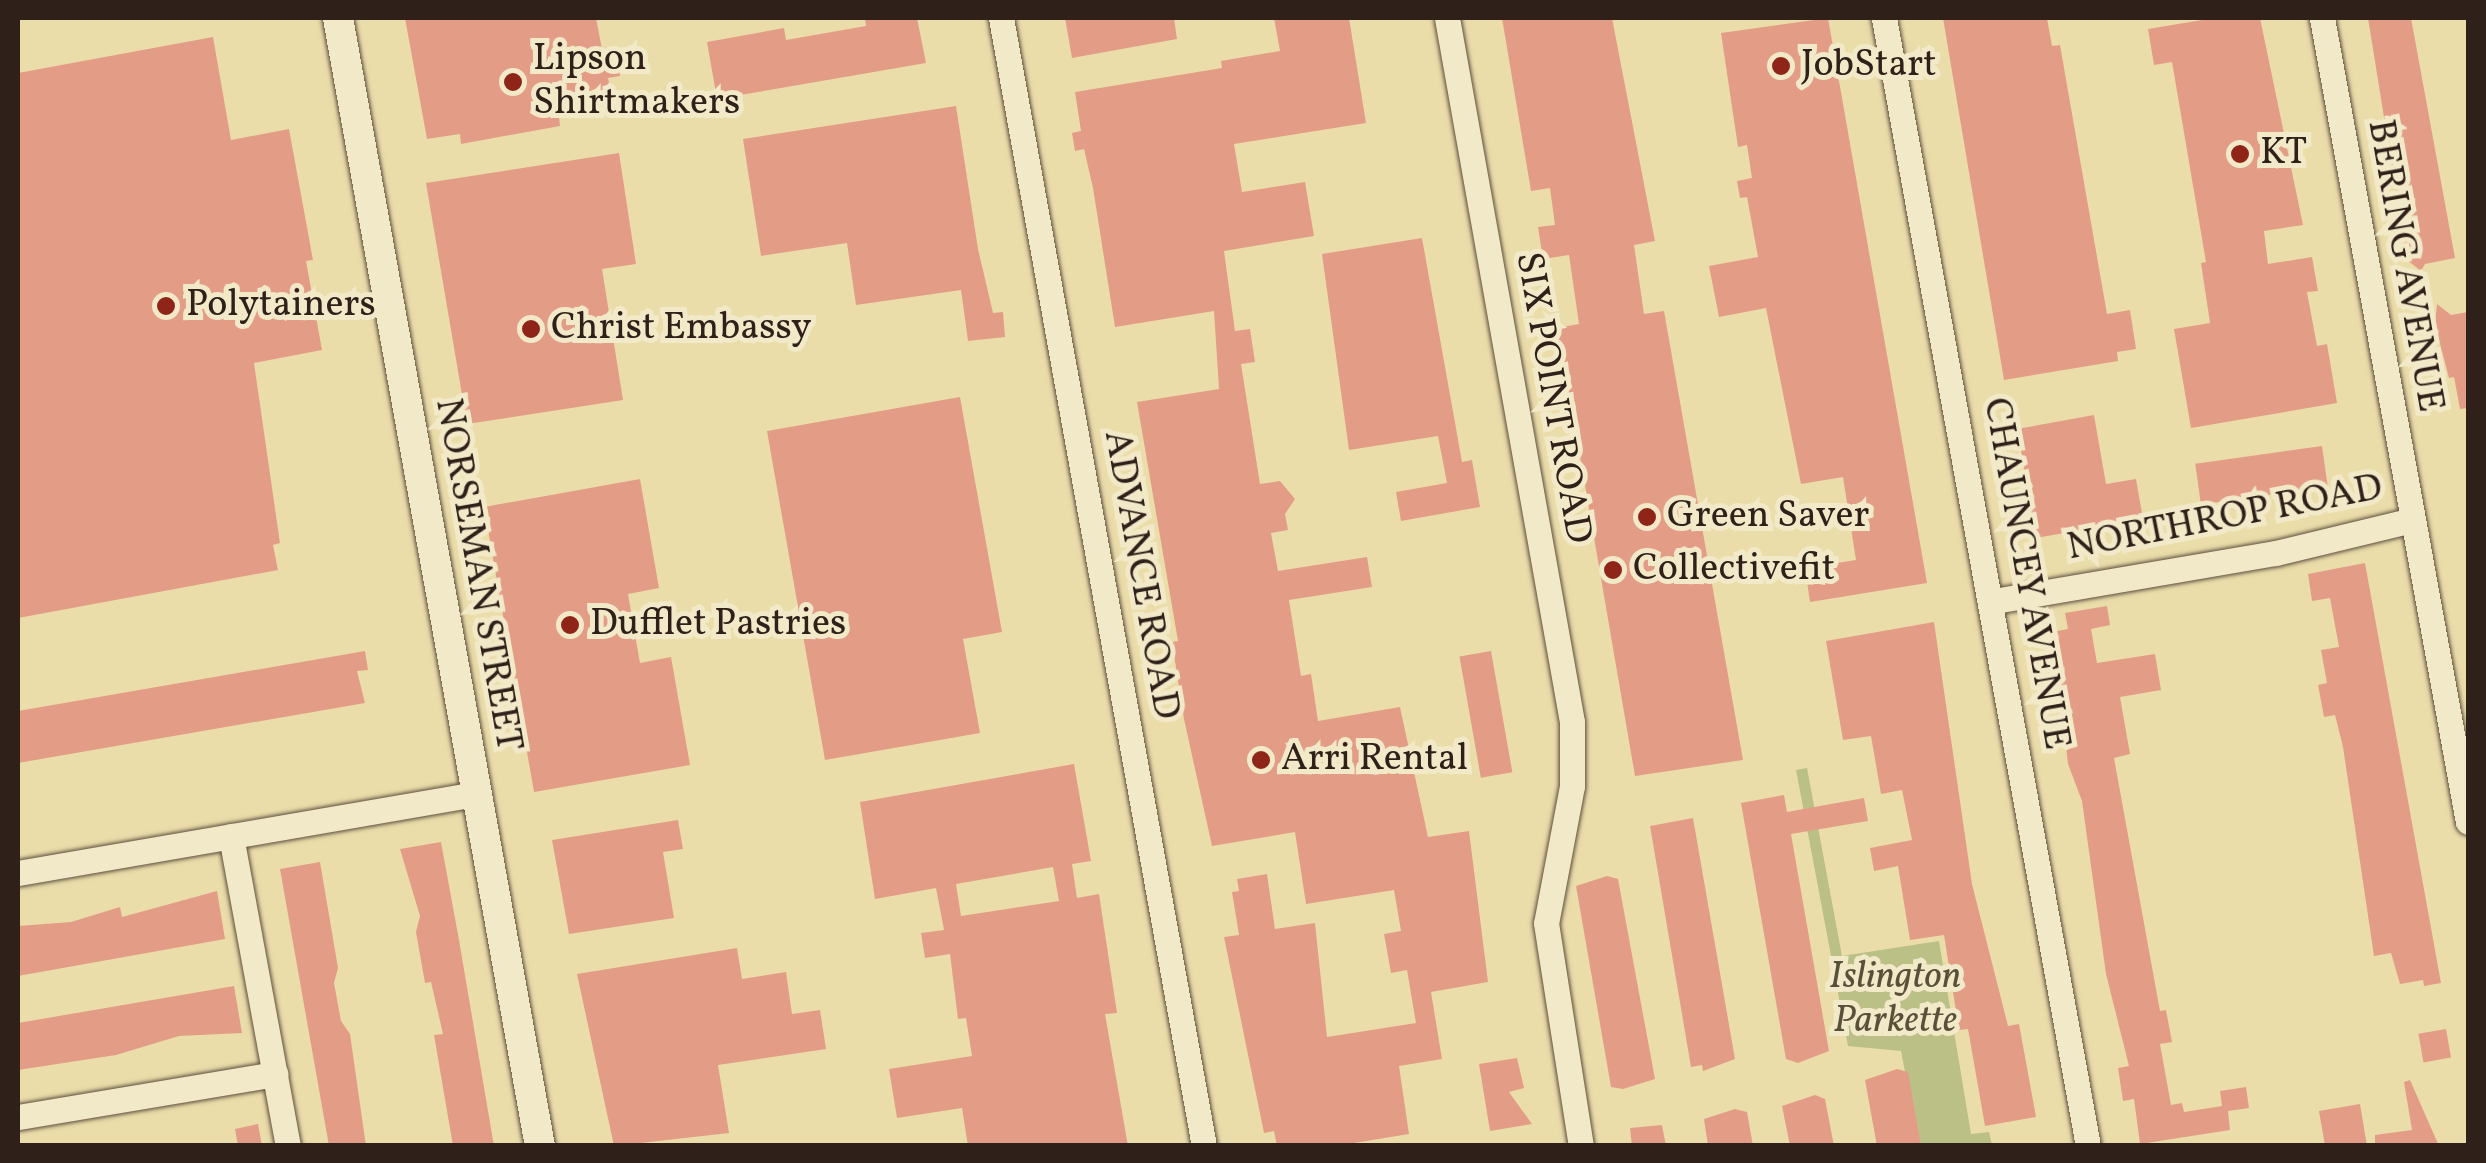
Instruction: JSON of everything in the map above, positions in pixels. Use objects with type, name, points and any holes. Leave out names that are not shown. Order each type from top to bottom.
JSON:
[{"type":"street","name":"NORSEMAN STREET","points":[[338,18],[540,1146]]},
{"type":"street","name":"ADVANCE ROAD","points":[[1001,18],[1204,1146]]},
{"type":"street","name":"SIX POINT ROAD","points":[[1447,18],[1572,722],[1572,786],[1546,924],[1581,1146]]},
{"type":"street","name":"CHAUNCEY AVENUE","points":[[1884,18],[1994,602],[2088,1146]]},
{"type":"street","name":"BERING AVENUE","points":[[2322,18],[2468,822]]},
{"type":"street","name":"NORTHROP ROAD","points":[[1994,602],[2276,553],[2412,520]]},
{"type":"street","points":[[18,873],[476,794]]},
{"type":"street","points":[[232,836],[288,1146]]},
{"type":"street","points":[[18,1117],[275,1074]]},
{"type":"green space","name":"Islington Parkette","points":[[1807,768],[1842,956],[1939,941],[1971,1134],[1989,1132],[1992,1145],[1919,1145],[1901,1051],[1848,1046],[1796,770]]},
{"type":"building","name":"Lipson Shirtmakers","points":[[405,18],[596,18],[604,59],[617,57],[620,76],[608,78],[614,106],[559,116],[560,126],[461,144],[460,134],[427,139]]},
{"type":"building","points":[[865,18],[917,18],[926,63],[717,99],[707,42],[784,28],[786,40],[866,26]]},
{"type":"building","points":[[1065,18],[1174,18],[1177,39],[1072,58]]},
{"type":"building","points":[[1274,18],[1349,18],[1366,123],[1234,144],[1242,192],[1305,182],[1314,236],[1224,251],[1235,331],[1250,329],[1255,362],[1241,364],[1260,484],[1280,481],[1295,499],[1285,514],[1288,530],[1271,533],[1278,571],[1367,557],[1372,587],[1289,600],[1301,676],[1311,674],[1318,721],[1400,707],[1428,837],[1469,831],[1488,982],[1431,992],[1442,1059],[1399,1066],[1409,1134],[1336,1146],[1277,1146],[1274,1131],[1264,1133],[1224,937],[1239,935],[1232,892],[1239,891],[1237,879],[1267,874],[1275,929],[1315,923],[1327,1037],[1416,1023],[1407,970],[1391,973],[1384,934],[1401,931],[1394,890],[1306,904],[1295,832],[1212,846],[1184,719],[1172,642],[1178,641],[1137,402],[1219,389],[1214,311],[1115,327],[1093,188],[1084,149],[1075,151],[1072,133],[1081,131],[1075,92],[1222,68],[1221,61],[1280,51]]},
{"type":"building","points":[[1502,18],[1612,18],[1655,241],[1634,245],[1644,314],[1664,311],[1743,760],[1635,776],[1565,369],[1559,368],[1555,341],[1557,328],[1579,324],[1569,255],[1543,259],[1538,227],[1555,225],[1550,188],[1531,191]]},
{"type":"building","points":[[1828,18],[1927,583],[1810,602],[1805,568],[1856,560],[1843,477],[1801,484],[1766,308],[1719,317],[1709,266],[1758,257],[1747,197],[1740,198],[1737,181],[1752,178],[1747,145],[1738,147],[1721,33]]},
{"type":"building","points":[[1943,18],[2047,18],[2052,46],[2060,45],[2107,314],[2130,310],[2136,349],[2117,352],[2118,361],[2004,380]]},
{"type":"building","points":[[2214,18],[2260,18],[2303,225],[2264,231],[2268,264],[2312,257],[2318,291],[2307,292],[2317,346],[2327,344],[2337,403],[2191,428],[2174,329],[2210,323],[2201,263],[2206,262],[2172,62],[2154,65],[2148,29]]},
{"type":"building","points":[[2368,18],[2411,18],[2455,258],[2425,264],[2421,271],[2407,260]]},
{"type":"building","name":"Polytainers","points":[[213,37],[231,140],[289,129],[313,260],[306,261],[322,350],[254,363],[280,543],[273,545],[278,570],[18,618],[18,73]]},
{"type":"building","points":[[956,106],[978,249],[993,313],[1003,312],[1005,337],[968,341],[961,290],[856,305],[847,243],[761,256],[743,139]]},
{"type":"building","points":[[619,153],[636,264],[602,269],[623,400],[467,424],[426,183]]},
{"type":"building","points":[[1422,238],[1462,462],[1472,460],[1480,507],[1401,521],[1396,492],[1447,483],[1438,436],[1349,450],[1322,254]]},
{"type":"building","points":[[2437,304],[2451,315],[2468,312],[2468,408],[2460,409],[2454,377],[2449,378],[2435,325]]},
{"type":"building","points":[[960,397],[1002,632],[963,639],[980,733],[825,760],[767,431]]},
{"type":"building","points":[[2094,415],[2106,484],[2136,479],[2143,519],[2036,538],[2017,429]]},
{"type":"building","points":[[2322,446],[2328,487],[2201,504],[2195,464]]},
{"type":"building","name":"Dufflet Pastries","points":[[640,479],[659,588],[628,594],[640,663],[671,657],[690,765],[534,792],[484,507]]},
{"type":"building","points":[[2365,563],[2441,983],[2424,986],[2423,980],[2400,984],[2391,953],[2374,956],[2343,747],[2335,715],[2324,717],[2318,685],[2327,683],[2321,650],[2339,647],[2330,598],[2312,601],[2308,574]]},
{"type":"building","points":[[2107,606],[2110,625],[2091,629],[2097,663],[2155,654],[2161,690],[2120,697],[2130,754],[2114,758],[2160,1011],[2166,1010],[2172,1042],[2160,1044],[2171,1105],[2182,1103],[2184,1112],[2222,1106],[2220,1091],[2246,1087],[2249,1108],[2228,1111],[2230,1130],[2140,1144],[2134,1099],[2123,1101],[2118,1068],[2129,1066],[2106,974],[2082,801],[2068,764],[2052,632],[2068,629],[2065,613]]},
{"type":"building","points":[[1934,622],[1972,884],[2008,1026],[2019,1024],[2036,1117],[1985,1126],[1968,1029],[1959,1030],[1944,935],[1910,940],[1898,866],[1874,871],[1870,848],[1912,840],[1902,790],[1881,794],[1871,736],[1843,740],[1826,641]]},
{"type":"building","points":[[365,651],[368,670],[357,671],[365,703],[18,763],[18,711]]},
{"type":"building","points":[[1491,651],[1512,772],[1481,778],[1459,657]]},
{"type":"building","points":[[1074,764],[1091,861],[1072,864],[1077,898],[1099,894],[1117,1013],[1105,1014],[1128,1146],[968,1146],[962,1108],[897,1118],[889,1069],[972,1056],[966,1018],[958,1019],[950,954],[925,958],[921,933],[944,930],[936,888],[875,899],[860,802]],"holes":[[[1053,867],[1059,901],[961,916],[956,884]]]},
{"type":"building","points":[[1784,795],[1787,812],[1864,798],[1868,821],[1791,834],[1829,1051],[1798,1063],[1786,1059],[1741,803]]},
{"type":"building","points":[[1693,818],[1735,1059],[1703,1071],[1702,1065],[1691,1067],[1650,826]]},
{"type":"building","points":[[678,820],[683,849],[663,852],[674,918],[569,934],[552,840]]},
{"type":"building","points":[[441,842],[494,1146],[453,1146],[434,1035],[443,1034],[431,982],[425,983],[416,932],[420,916],[400,849]]},
{"type":"building","points":[[320,862],[338,968],[334,983],[341,1021],[350,1034],[366,1146],[329,1146],[280,869]]},
{"type":"building","points":[[1607,876],[1618,879],[1655,1079],[1623,1089],[1611,1087],[1576,886]]},
{"type":"building","points":[[217,891],[225,939],[18,976],[18,926],[71,922],[120,907],[122,917]]},
{"type":"building","points":[[737,948],[742,979],[786,972],[792,1014],[820,1010],[826,1049],[718,1065],[729,1133],[614,1146],[577,974]]},
{"type":"building","points":[[234,986],[242,1033],[179,1036],[116,1055],[18,1070],[18,1023]]},
{"type":"building","points":[[2446,1029],[2451,1058],[2423,1062],[2418,1034]]},
{"type":"building","points":[[1517,1058],[1524,1088],[1509,1092],[1532,1124],[1490,1131],[1479,1064]]},
{"type":"building","points":[[1897,1069],[1908,1072],[1921,1146],[1877,1146],[1865,1080]]},
{"type":"building","points":[[2410,1080],[2439,1146],[2375,1146],[2375,1135],[2412,1130],[2404,1082]]},
{"type":"building","points":[[1815,1095],[1825,1099],[1834,1146],[1790,1146],[1782,1106]]},
{"type":"building","points":[[2360,1104],[2367,1146],[2325,1146],[2319,1111]]},
{"type":"building","points":[[1735,1109],[1747,1112],[1753,1146],[1708,1146],[1704,1119]]},
{"type":"building","points":[[258,1124],[262,1146],[238,1146],[235,1129]]},
{"type":"building","points":[[1662,1125],[1666,1146],[1632,1146],[1630,1128]]},
{"type":"place","name":"JobStart","points":[[1781,66]]},
{"type":"place","name":"Lipson Shirtmakers","points":[[513,82]]},
{"type":"place","name":"KT","points":[[2240,154]]},
{"type":"place","name":"Polytainers","points":[[166,306]]},
{"type":"place","name":"Christ Embassy","points":[[531,329]]},
{"type":"place","name":"Green Saver","points":[[1647,517]]},
{"type":"place","name":"Collectivefit","points":[[1613,570]]},
{"type":"place","name":"Dufflet Pastries","points":[[570,625]]},
{"type":"place","name":"Arri Rental","points":[[1261,760]]}]
